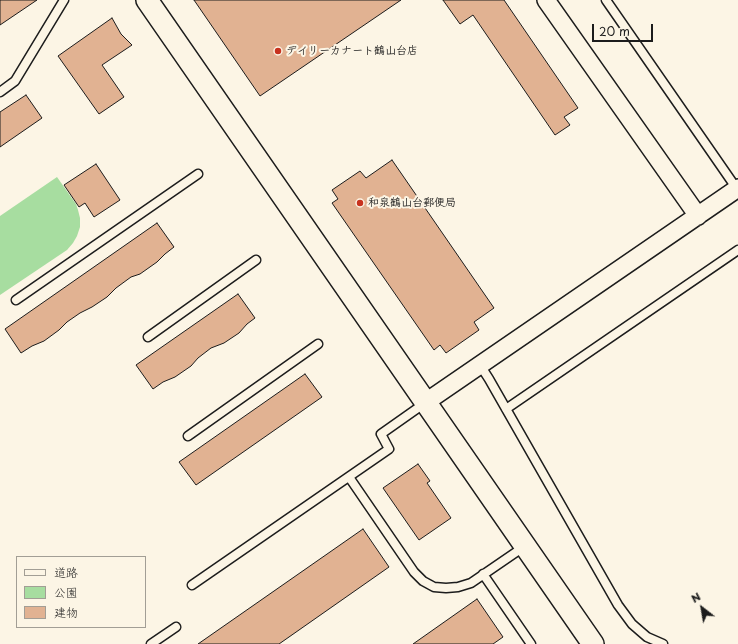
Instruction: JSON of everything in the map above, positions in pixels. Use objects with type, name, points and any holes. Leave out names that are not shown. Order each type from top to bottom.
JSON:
[{"type":"street","points":[[147,0],[526,545],[593,644]]},
{"type":"street","points":[[546,0],[698,216]]},
{"type":"street","points":[[426,402],[738,189]]},
{"type":"lane","points":[[0,92],[15,81],[64,0]]},
{"type":"lane","points":[[606,0],[738,189]]},
{"type":"lane","points":[[16,300],[198,174]]},
{"type":"lane","points":[[506,408],[738,250]]},
{"type":"lane","points":[[148,337],[256,260]]},
{"type":"lane","points":[[188,436],[318,344]]},
{"type":"lane","points":[[480,365],[618,605],[632,624],[647,637],[663,644]]},
{"type":"lane","points":[[192,585],[389,449],[381,434],[426,402]]},
{"type":"lane","points":[[349,477],[414,572],[423,581],[434,587],[458,587],[471,583],[526,545]]},
{"type":"lane","points":[[483,574],[531,644]]},
{"type":"lane","points":[[151,644],[176,627]]},
{"type":"green space","points":[[57,177],[76,204],[80,218],[80,227],[77,236],[67,250],[0,295],[0,216]]},
{"type":"building","points":[[0,0],[37,0],[0,25]]},
{"type":"building","name":"デイリーカナート鶴山台店","points":[[194,0],[401,0],[260,96]]},
{"type":"building","points":[[443,0],[504,0],[578,108],[564,117],[570,125],[555,135],[473,15],[460,24]]},
{"type":"building","points":[[112,18],[121,34],[132,45],[102,65],[124,97],[99,114],[58,56]]},
{"type":"building","points":[[26,95],[42,118],[0,147],[0,112]]},
{"type":"building","points":[[392,160],[494,308],[474,322],[479,330],[446,353],[440,345],[434,350],[332,203],[338,199],[332,190],[360,171],[366,178]]},
{"type":"building","points":[[96,164],[120,200],[94,217],[85,203],[79,207],[64,185]]},
{"type":"building","points":[[157,223],[174,247],[157,262],[140,274],[131,277],[107,297],[67,322],[44,341],[21,353],[5,329]]},
{"type":"building","points":[[238,294],[255,318],[239,333],[224,343],[211,348],[198,358],[191,366],[153,389],[136,365]]},
{"type":"building","points":[[305,374],[322,397],[196,485],[179,462]]},
{"type":"building","points":[[418,464],[430,481],[427,483],[451,518],[419,540],[383,488]]},
{"type":"building","points":[[363,529],[389,567],[279,644],[198,644]]},
{"type":"building","points":[[477,599],[503,637],[493,644],[413,644]]},
{"type":"place","name":"デイリーカナート鶴山台店","points":[[278,51]]},
{"type":"place","name":"和泉鶴山台郵便局","points":[[360,203]]}]
